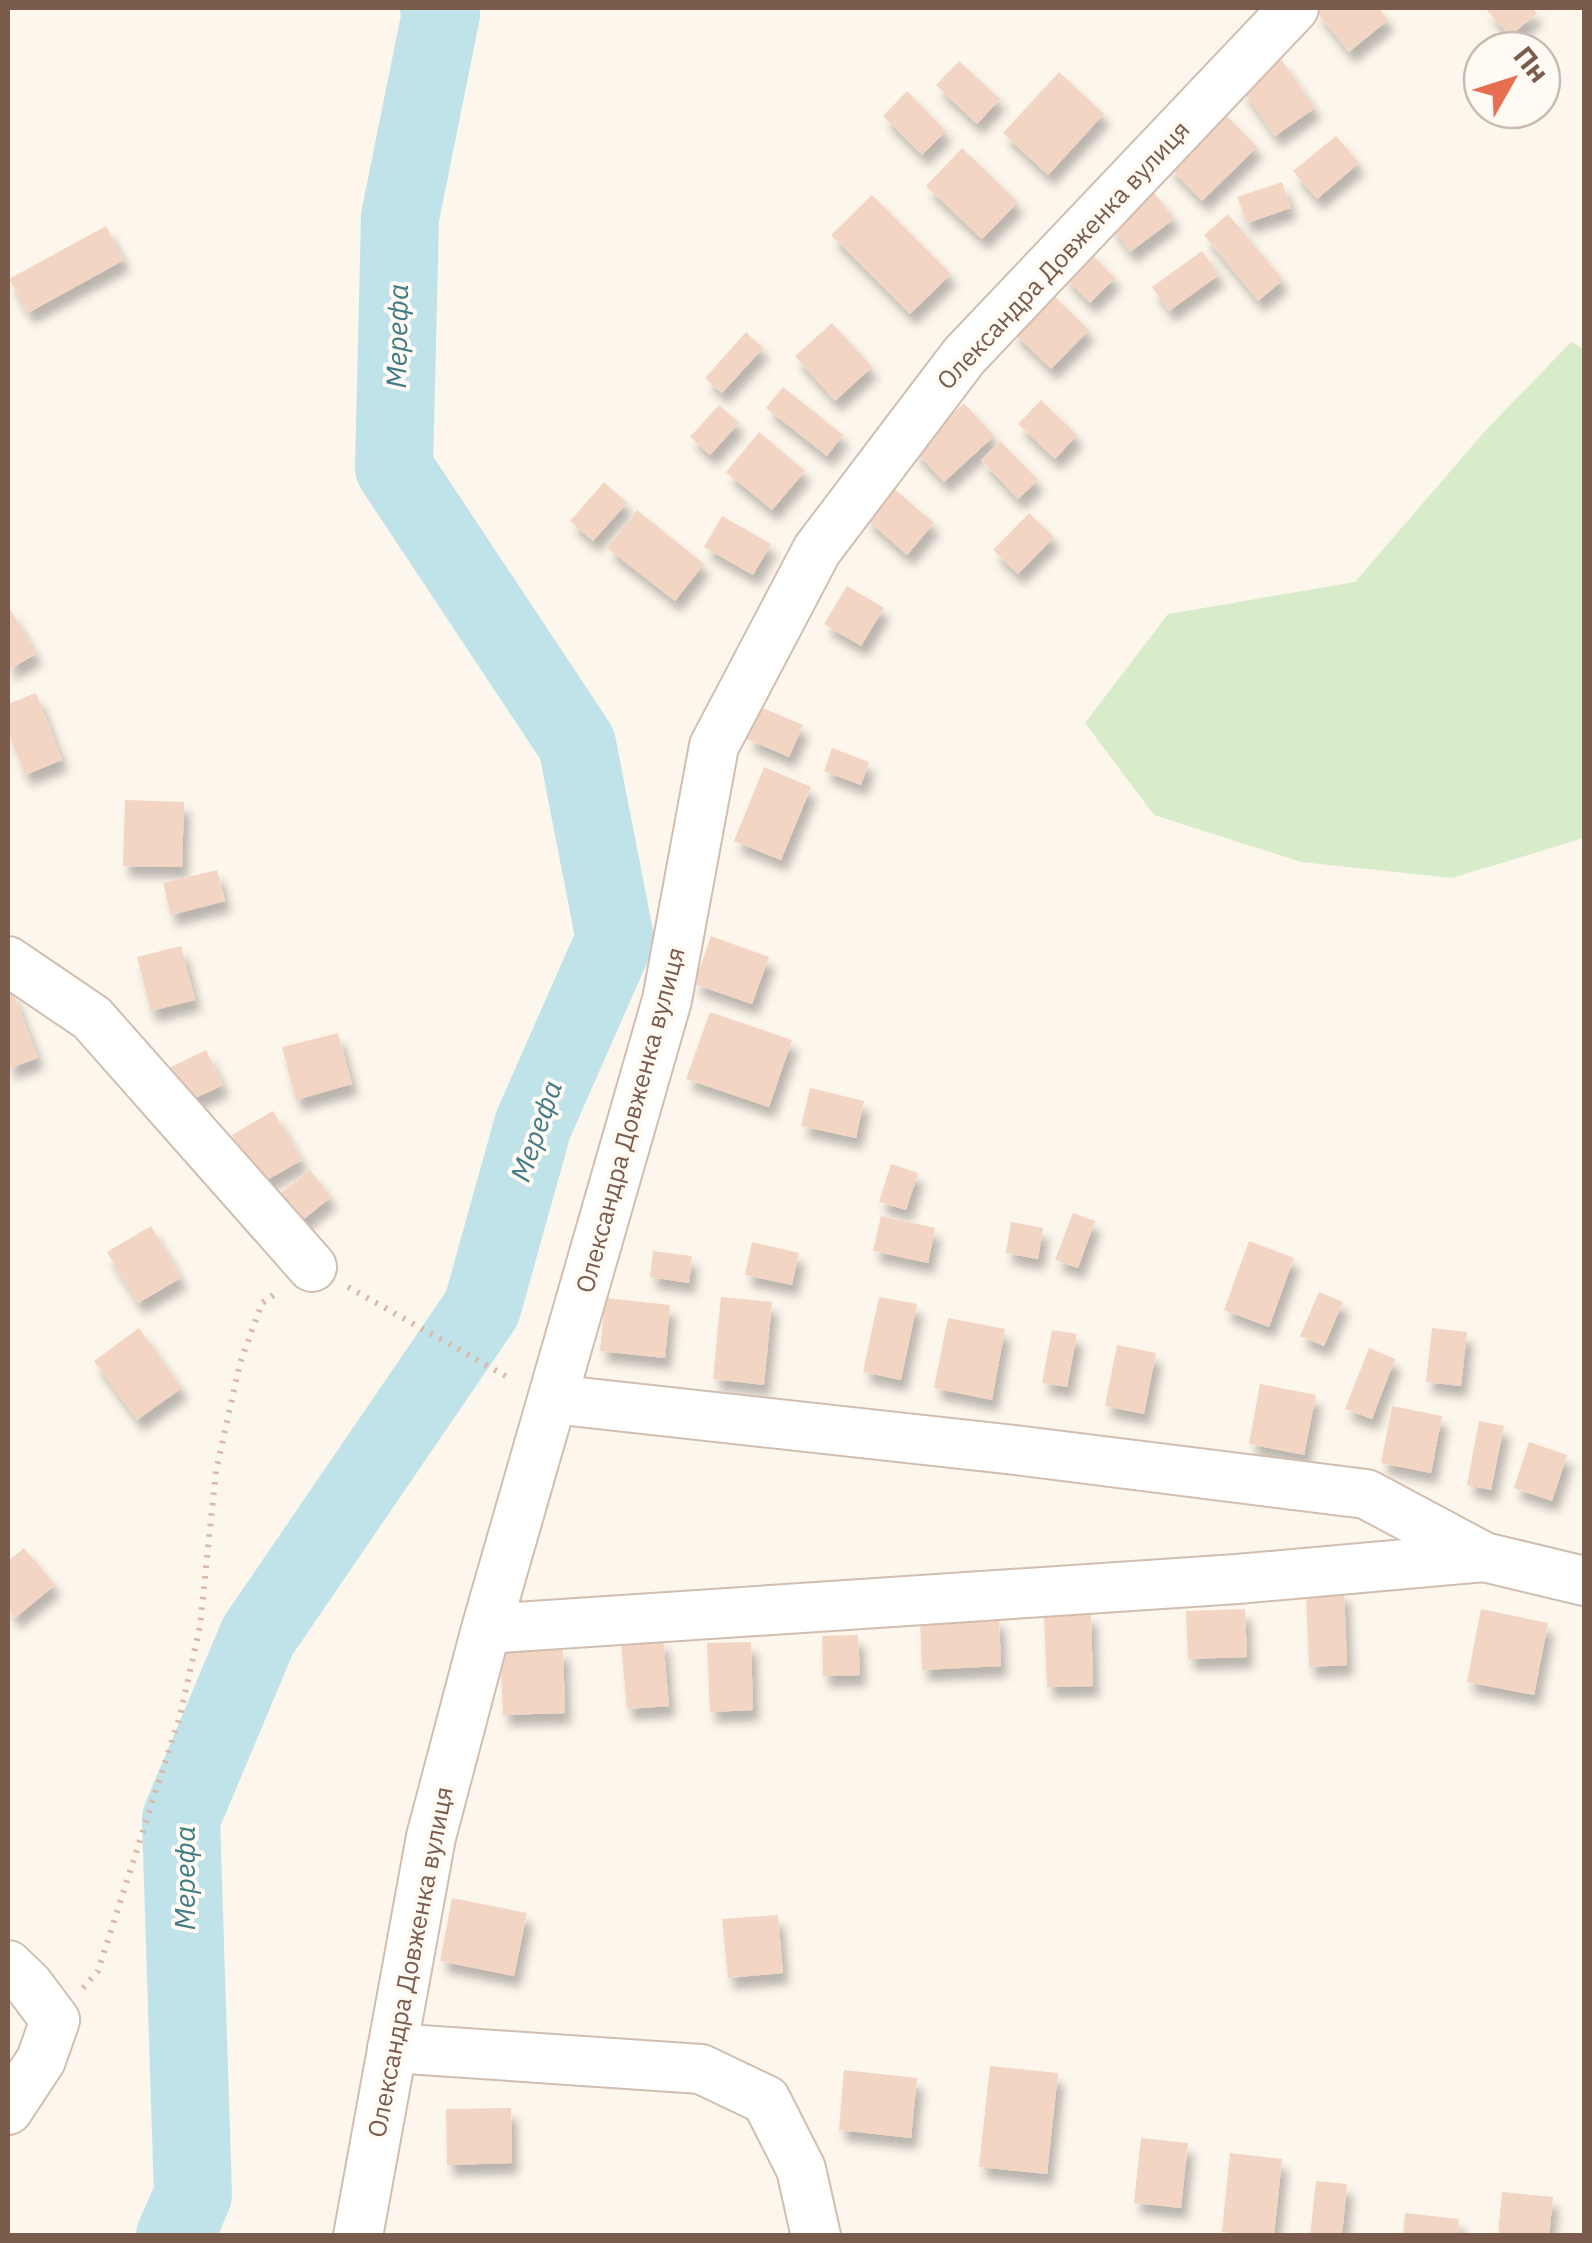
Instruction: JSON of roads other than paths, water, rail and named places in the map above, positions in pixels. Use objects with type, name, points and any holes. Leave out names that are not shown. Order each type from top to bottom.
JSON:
[{"type":"street","name":"Олександра Довженка вулиця","points":[[358,2236],[431,1836],[486,1629],[667,1000],[714,746],[817,550],[964,356],[1294,8]]},
{"type":"street","points":[[8,962],[92,1018],[312,1267]]},
{"type":"street","points":[[552,1399],[1015,1450],[1366,1494],[1484,1557],[1584,1581]]},
{"type":"street","points":[[486,1629],[1237,1579],[1484,1557]]},
{"type":"street","points":[[8,1965],[55,2020],[41,2060],[8,2110]]},
{"type":"street","points":[[392,2048],[701,2069],[766,2100],[801,2169],[816,2236]]},
{"type":"waterway","name":"Мерефа","points":[[175,2236],[193,2195],[181,1819],[258,1636],[482,1308],[533,1125],[615,939],[577,744],[394,468],[400,217],[441,14],[439,8]]}]
